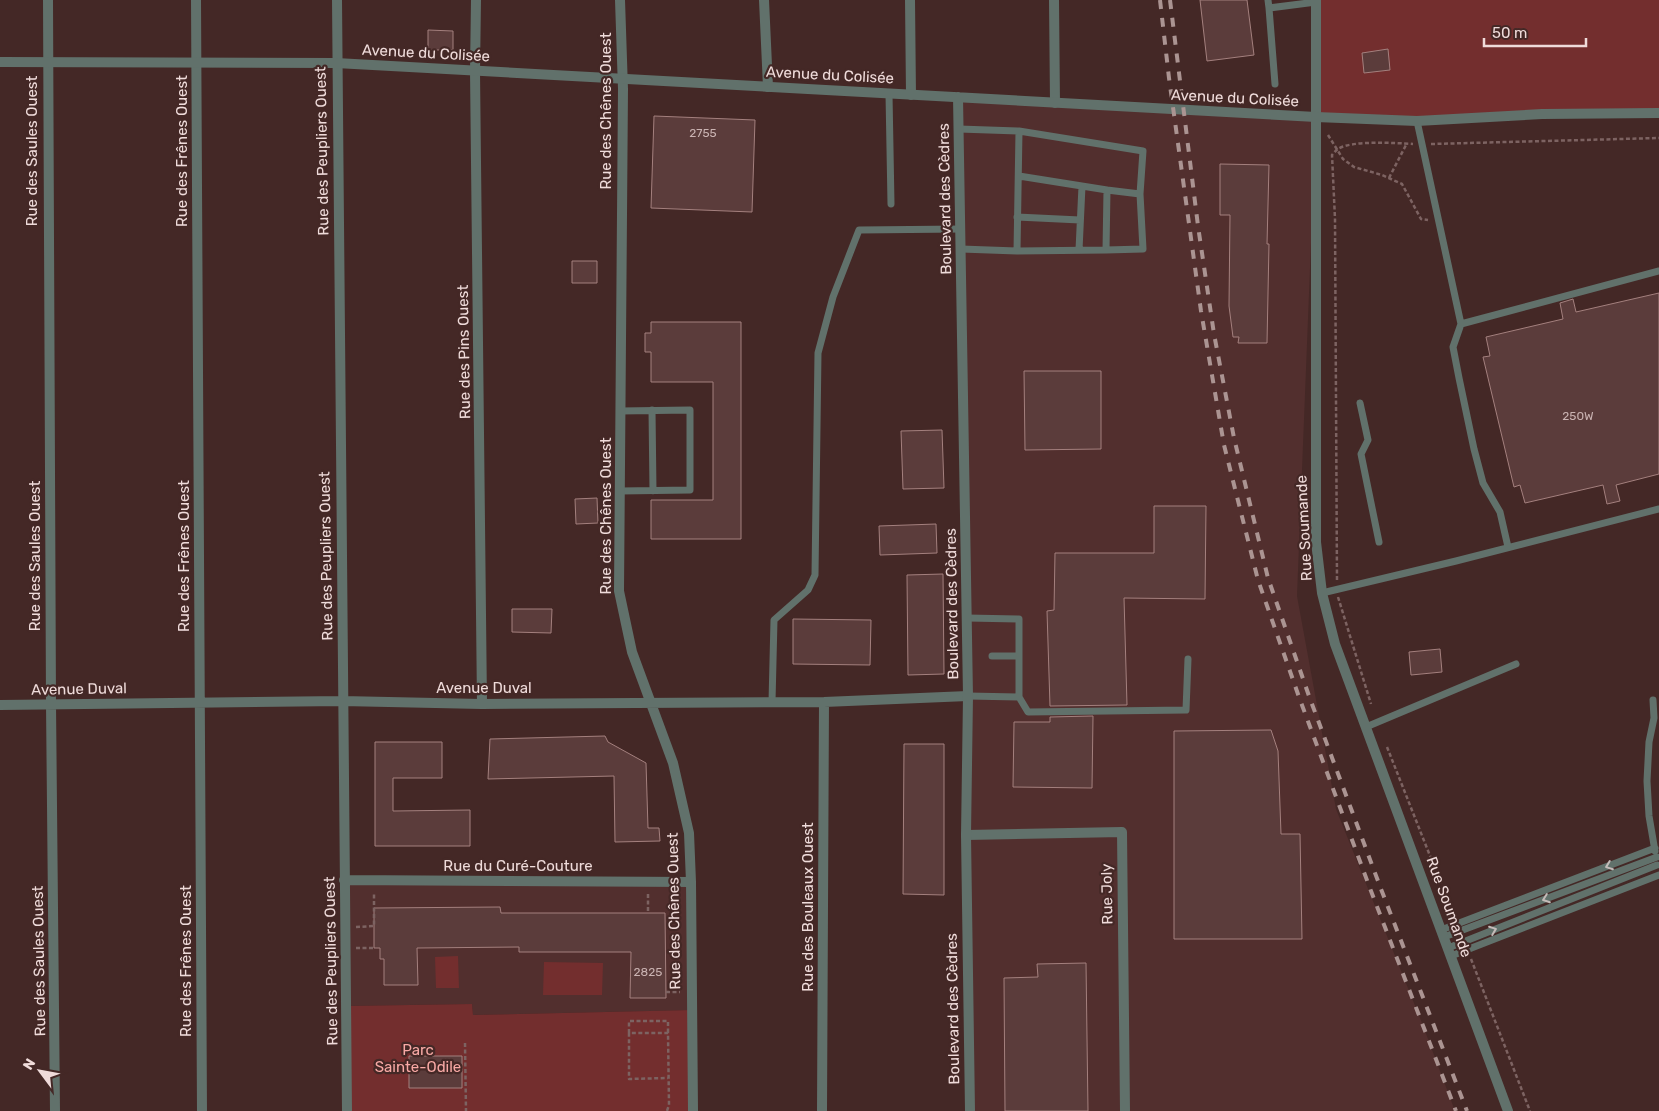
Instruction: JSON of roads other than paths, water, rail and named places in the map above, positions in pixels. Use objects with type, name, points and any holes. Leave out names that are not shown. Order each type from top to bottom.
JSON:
[{"type":"street","name":"Rue des Saules Ouest","points":[[48,0],[55,1111]]},
{"type":"street","name":"Rue des Frênes Ouest","points":[[196,0],[202,1111]]},
{"type":"street","name":"Rue des Peupliers Ouest","points":[[336,0],[347,1111]]},
{"type":"street","name":"Rue des Pins Ouest","points":[[476,0],[482,704]]},
{"type":"street","name":"Rue des Chênes Ouest","points":[[620,0],[623,79],[619,591],[632,652],[673,763],[689,833],[693,1111]]},
{"type":"street","points":[[764,0],[768,87]]},
{"type":"street","points":[[910,0],[911,95]]},
{"type":"street","points":[[1054,0],[1056,103]]},
{"type":"street","name":"Rue Soumande","points":[[1316,1],[1316,542],[1322,593],[1334,644],[1508,1111]]},
{"type":"street","name":"Avenue du Colisée","points":[[0,62],[336,63],[958,98],[1417,121],[1542,114],[1659,113]]},
{"type":"street","name":"Boulevard des Cèdres","points":[[958,98],[968,696],[966,835],[970,1111]]},
{"type":"street","name":"Avenue Duval","points":[[0,705],[342,701],[482,704],[824,702],[968,696]]},
{"type":"street","name":"Rue des Bouleaux Ouest","points":[[822,1111],[824,702]]},
{"type":"street","name":"Rue Joly","points":[[966,835],[1122,832],[1125,1111]]},
{"type":"street","name":"Rue du Curé-Couture","points":[[344,880],[691,882]]},
{"type":"lane","points":[[1275,84],[1269,4],[1316,1]]},
{"type":"lane","points":[[889,94],[891,204]]},
{"type":"lane","points":[[1417,121],[1461,324],[1453,346],[1474,449],[1483,482],[1500,512],[1508,547]]},
{"type":"lane","points":[[959,129],[1019,130],[1143,151],[1140,194],[1143,249],[961,249]]},
{"type":"lane","points":[[1017,250],[1019,130]]},
{"type":"lane","points":[[1019,176],[1140,194]]},
{"type":"lane","points":[[1079,250],[1082,186]]},
{"type":"lane","points":[[1106,250],[1107,190]]},
{"type":"lane","points":[[1017,217],[1080,220]]},
{"type":"lane","points":[[772,702],[774,620],[808,590],[815,574],[818,354],[834,297],[859,230],[961,229]]},
{"type":"lane","points":[[1461,324],[1659,271]]},
{"type":"lane","points":[[1360,403],[1368,440],[1361,454],[1379,542]]},
{"type":"lane","points":[[652,410],[652,491]]},
{"type":"lane","points":[[620,411],[690,410],[690,490],[620,491]]},
{"type":"lane","points":[[1322,593],[1659,508]]},
{"type":"lane","points":[[967,618],[1019,618],[1019,697],[1028,712],[1186,710],[1188,659]]},
{"type":"lane","points":[[992,656],[1019,656]]},
{"type":"lane","points":[[1366,727],[1516,664]]},
{"type":"lane","points":[[968,696],[1019,697]]},
{"type":"lane","points":[[1653,700],[1654,718],[1649,742],[1647,781],[1649,816],[1658,867]]},
{"type":"lane","points":[[1442,934],[1457,924],[1655,848]]},
{"type":"lane","points":[[1442,934],[1658,867]]},
{"type":"lane","points":[[1449,952],[1467,949],[1658,867]]},
{"type":"lane","points":[[1449,952],[1658,867]]},
{"type":"railway","points":[[1160,0],[1201,311],[1224,445],[1258,580],[1371,891],[1456,1111]]},
{"type":"railway","points":[[1170,0],[1198,226],[1214,334],[1234,438],[1268,578],[1309,696],[1381,889],[1467,1111]]},
{"type":"park label","name":"Parc Sainte-Odile","points":[[418,1058]]}]
